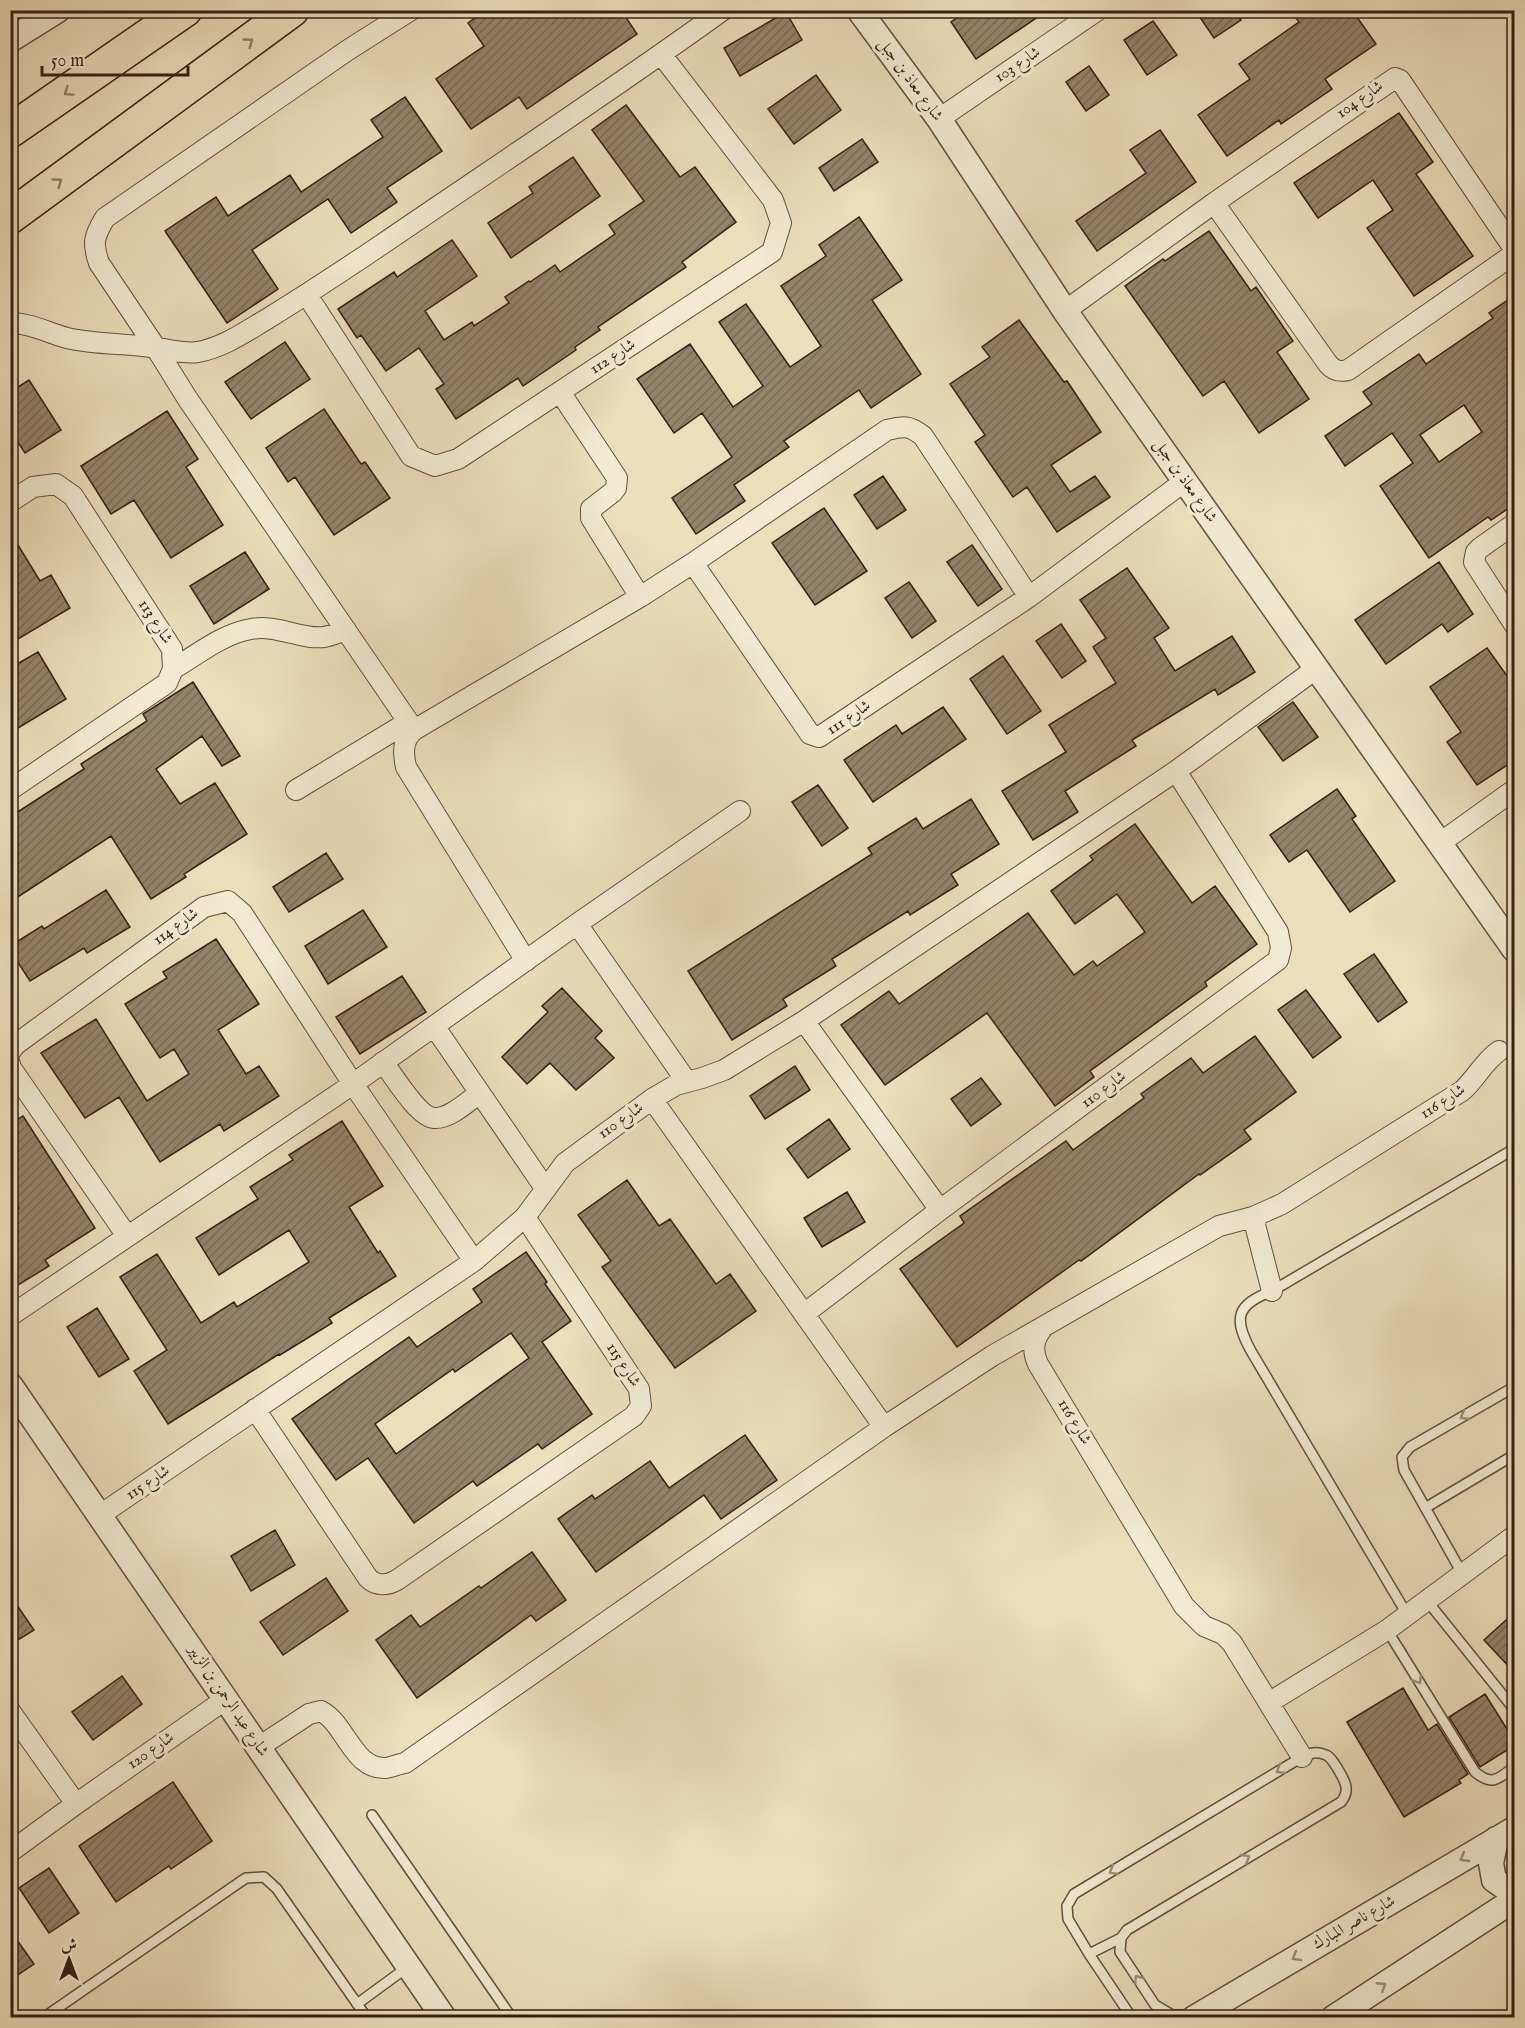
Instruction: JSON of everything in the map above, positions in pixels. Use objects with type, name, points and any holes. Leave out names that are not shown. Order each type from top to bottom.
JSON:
[{"type":"highway","points":[[10,131],[183,11]]},
{"type":"highway","points":[[10,217],[291,11]]},
{"type":"street","points":[[10,40],[58,10]]},
{"type":"street","points":[[411,10],[348,50],[105,218],[97,232],[94,248],[99,263],[187,398],[411,726]]},
{"type":"street","points":[[10,323],[40,328],[87,343],[156,348],[176,352],[195,352],[214,348],[232,340],[307,295],[723,10]]},
{"type":"street","name":"شارع معاذ بن جبل","points":[[859,10],[939,119],[1065,311],[1515,949]]},
{"type":"street","name":"شارع 103","points":[[939,119],[1098,10]]},
{"type":"street","name":"شارع 112","points":[[307,295],[411,456],[435,466],[458,459],[771,252],[781,223],[773,200],[661,54]]},
{"type":"street","name":"شارع 104","points":[[1065,311],[1214,203],[1395,78],[1400,80],[1515,249]]},
{"type":"street","points":[[1214,203],[1328,364],[1335,370],[1348,370],[1515,254]]},
{"type":"street","points":[[560,392],[617,478],[613,492],[591,509],[591,518],[640,597]]},
{"type":"street","points":[[296,790],[640,597],[693,564],[887,430],[904,426],[923,436],[1029,597]]},
{"type":"street","name":"شارع 111","points":[[693,564],[810,734],[816,738],[823,736],[1029,597],[1185,481]]},
{"type":"street","name":"شارع 113","points":[[10,502],[33,487],[56,484],[73,496],[172,649],[173,669]]},
{"type":"street","points":[[1515,524],[1480,548],[1476,552],[1474,562],[1515,624]]},
{"type":"street","points":[[10,790],[167,683],[173,669],[229,635],[252,629],[281,629],[306,636],[323,637],[346,630]]},
{"type":"street","name":"شارع 110","points":[[525,1217],[565,1163],[652,1099],[676,1085],[724,1070],[804,1021],[1176,771],[1317,668]]},
{"type":"street","points":[[411,726],[403,750],[406,767],[526,961]]},
{"type":"street","name":"شارع 110","points":[[940,1210],[1278,960],[1281,948],[1278,932],[1176,771]]},
{"type":"street","points":[[1440,843],[1515,790]]},
{"type":"street","points":[[10,1316],[353,1084],[740,811]]},
{"type":"street","name":"شارع 114","points":[[10,1052],[15,1045],[204,907],[228,902],[242,913],[353,1084],[474,1261]]},
{"type":"street","points":[[577,924],[687,1082]]},
{"type":"street","points":[[804,1021],[940,1210],[804,1314]]},
{"type":"street","points":[[434,1026],[545,1188]]},
{"type":"street","name":"شارع 116","points":[[1302,1756],[1228,1638],[1204,1626],[1184,1606],[1038,1364],[1034,1348],[1035,1341],[1042,1329],[1219,1226],[1253,1217],[1282,1204],[1462,1091],[1474,1081],[1485,1062],[1499,1051]]},
{"type":"street","points":[[383,1062],[424,1115],[431,1118],[453,1112],[480,1093]]},
{"type":"street","points":[[10,1064],[128,1236]]},
{"type":"street","points":[[652,1099],[884,1427]]},
{"type":"street","name":"شارع 115","points":[[100,1515],[474,1261],[525,1217],[639,1389],[641,1406],[634,1416],[397,1580],[381,1584],[368,1578],[255,1410]]},
{"type":"street","points":[[1253,1217],[1272,1291]]},
{"type":"street","points":[[259,1747],[309,1714],[321,1712],[331,1717],[354,1751],[366,1762],[387,1768],[405,1763],[884,1427],[992,1356],[1042,1329]]},
{"type":"street","name":"شارع عبد الرحمن بن الزبير","points":[[10,1385],[444,2018]]},
{"type":"street","points":[[1270,1702],[1388,1630],[1515,1536]]},
{"type":"street","name":"شارع 120","points":[[10,1852],[75,1803],[226,1699]]},
{"type":"street","points":[[10,1711],[75,1803]]},
{"type":"street","points":[[1506,1834],[1491,1863],[1494,1880],[1507,1889],[1515,1889]]},
{"type":"street","name":"شارع ناصر المبارك","points":[[1197,2015],[1506,1834]]},
{"type":"street","points":[[1333,2018],[1503,1907],[1515,1902]]},
{"type":"lane","points":[[1408,1616],[1241,1332],[1239,1317],[1244,1308],[1256,1297],[1272,1291],[1515,1149]]},
{"type":"lane","points":[[1463,1575],[1404,1470],[1402,1464],[1405,1452],[1515,1387]]},
{"type":"lane","points":[[1425,1508],[1515,1455]]},
{"type":"lane","points":[[1428,1602],[1515,1709]]},
{"type":"lane","points":[[1388,1630],[1475,1772],[1491,1781],[1497,1780],[1515,1767]]},
{"type":"lane","points":[[1089,1953],[1121,1938],[1127,1930],[1341,1802],[1347,1786],[1330,1758],[1313,1752],[1302,1756],[1074,1894],[1067,1906],[1068,1919],[1089,1953],[1132,2018]]},
{"type":"lane","points":[[372,1815],[510,2015],[499,2018]]},
{"type":"lane","points":[[43,2018],[240,1882],[255,1877],[264,1877],[277,1889],[367,2018]]},
{"type":"lane","points":[[1121,1938],[1120,1952],[1155,2005],[1172,2015],[1197,2015]]},
{"type":"lane","points":[[357,2004],[409,1966]]},
{"type":"building","points":[[486,10],[621,10],[637,34],[527,109],[519,97],[471,129],[436,79],[484,46],[468,23]]},
{"type":"building","points":[[969,10],[1048,10],[976,59],[951,22]]},
{"type":"building","points":[[1195,10],[1234,10],[1241,20],[1214,38]]},
{"type":"building","points":[[1306,10],[1352,10],[1376,44],[1325,79],[1332,89],[1281,124],[1279,120],[1227,156],[1198,115],[1250,79],[1239,64],[1299,22],[1296,18]]},
{"type":"building","points":[[786,12],[802,40],[740,76],[724,48]]},
{"type":"building","points":[[1153,21],[1177,55],[1147,75],[1124,40]]},
{"type":"building","points":[[1089,66],[1109,95],[1086,111],[1066,82]]},
{"type":"building","points":[[816,75],[841,110],[794,144],[768,109]]},
{"type":"building","points":[[405,97],[442,151],[387,188],[397,202],[351,233],[328,199],[252,250],[278,289],[227,323],[165,231],[216,197],[228,216],[290,175],[301,192],[383,137],[371,120]]},
{"type":"building","points":[[626,105],[680,177],[695,167],[736,222],[682,262],[686,267],[598,327],[600,330],[575,347],[576,350],[523,386],[518,378],[456,419],[436,389],[444,384],[419,348],[386,371],[361,335],[357,338],[338,309],[394,272],[397,277],[452,240],[477,276],[425,311],[444,340],[472,322],[474,326],[509,303],[505,297],[529,281],[555,265],[560,272],[615,234],[609,225],[644,201],[592,130]]},
{"type":"building","points":[[1399,113],[1433,162],[1416,174],[1473,256],[1414,296],[1367,228],[1393,210],[1373,180],[1318,218],[1294,183]]},
{"type":"building","points":[[1160,130],[1196,182],[1097,251],[1076,221],[1146,173],[1130,150]]},
{"type":"building","points":[[862,139],[878,162],[834,191],[819,168]]},
{"type":"building","points":[[573,157],[600,196],[511,258],[488,223],[533,193],[529,187]]},
{"type":"building","points":[[859,217],[902,280],[872,300],[921,374],[871,408],[859,390],[784,441],[789,447],[734,485],[745,501],[696,534],[672,498],[732,457],[702,413],[674,433],[637,379],[690,344],[733,407],[763,386],[719,322],[746,304],[790,367],[821,346],[781,286],[826,256],[819,245]]},
{"type":"building","points":[[1209,231],[1251,291],[1256,287],[1293,341],[1277,352],[1309,399],[1259,433],[1224,381],[1203,396],[1125,286]]},
{"type":"building","points":[[1515,295],[1515,504],[1491,520],[1488,517],[1429,558],[1380,486],[1413,463],[1392,433],[1345,466],[1325,436],[1372,404],[1363,392],[1419,354],[1426,364],[1493,318],[1489,313]],"holes":[[[1464,405],[1482,432],[1439,462],[1420,435]]]},
{"type":"building","points":[[1019,320],[1064,382],[1067,381],[1101,432],[1051,465],[1070,492],[1095,476],[1110,497],[1057,532],[1027,487],[1013,497],[975,442],[985,435],[950,384],[990,357],[982,347]]},
{"type":"building","points":[[285,342],[310,379],[251,419],[225,382]]},
{"type":"building","points":[[29,380],[61,430],[25,453],[10,430],[10,392]]},
{"type":"building","points":[[324,409],[361,464],[365,462],[390,498],[334,535],[295,477],[288,482],[266,448]]},
{"type":"building","points":[[167,411],[198,459],[186,467],[223,525],[171,558],[134,500],[111,514],[81,466]]},
{"type":"building","points":[[883,476],[906,510],[877,529],[854,495]]},
{"type":"building","points":[[824,508],[867,571],[815,605],[772,543]]},
{"type":"building","points":[[10,532],[40,581],[51,575],[70,608],[18,639],[10,627]]},
{"type":"building","points":[[972,545],[1002,589],[978,606],[947,562]]},
{"type":"building","points":[[245,552],[269,589],[214,624],[190,586]]},
{"type":"building","points":[[1439,562],[1473,614],[1448,632],[1442,624],[1386,664],[1355,620]]},
{"type":"building","points":[[1127,568],[1169,628],[1154,638],[1175,671],[1232,636],[1255,672],[1218,695],[1215,689],[1132,740],[1136,746],[1065,791],[1078,812],[1033,840],[1002,791],[1066,752],[1049,725],[1116,683],[1093,647],[1106,638],[1080,600]]},
{"type":"building","points":[[909,582],[936,621],[912,638],[885,598]]},
{"type":"building","points":[[1061,624],[1086,661],[1062,678],[1036,641]]},
{"type":"building","points":[[1487,648],[1515,687],[1515,760],[1477,785],[1447,742],[1461,732],[1430,687]]},
{"type":"building","points":[[38,652],[66,699],[10,733],[10,668]]},
{"type":"building","points":[[1003,656],[1041,711],[1007,734],[970,679]]},
{"type":"building","points":[[193,682],[240,756],[222,766],[202,736],[156,769],[180,804],[215,783],[247,834],[184,874],[186,877],[151,899],[111,836],[10,902],[10,817],[84,769],[81,764],[147,721],[143,714]]},
{"type":"building","points":[[1293,702],[1318,737],[1283,761],[1258,727]]},
{"type":"building","points":[[943,707],[966,739],[873,802],[844,760],[896,725],[902,734]]},
{"type":"building","points":[[818,785],[848,828],[822,846],[792,802]]},
{"type":"building","points":[[1337,789],[1356,816],[1352,819],[1395,881],[1350,912],[1307,850],[1289,862],[1270,835]]},
{"type":"building","points":[[971,799],[999,844],[951,874],[958,885],[910,915],[908,911],[832,959],[836,966],[783,999],[787,1006],[732,1040],[688,971],[872,854],[868,848],[916,818],[923,829]]},
{"type":"building","points":[[1135,824],[1192,903],[1215,886],[1257,944],[1205,982],[1207,986],[1090,1071],[1094,1077],[1055,1106],[987,1013],[885,1085],[841,1025],[889,991],[899,1004],[1028,913],[1074,975],[1093,961],[1097,966],[1145,932],[1117,894],[1075,924],[1051,891],[1093,860],[1090,856]]},
{"type":"building","points":[[326,853],[343,879],[289,912],[273,887]]},
{"type":"building","points":[[106,890],[130,927],[87,953],[84,948],[30,981],[10,950],[10,946],[42,926],[44,929]]},
{"type":"building","points":[[363,910],[387,947],[328,984],[305,946]]},
{"type":"building","points":[[216,939],[259,1004],[218,1030],[246,1074],[259,1066],[279,1096],[224,1131],[220,1124],[160,1162],[119,1097],[85,1118],[41,1053],[96,1019],[147,1101],[189,1074],[174,1049],[160,1058],[125,1004],[167,978],[163,972]]},
{"type":"building","points":[[1374,954],[1407,1002],[1378,1022],[1344,974]]},
{"type":"building","points":[[402,976],[426,1012],[360,1054],[336,1017]]},
{"type":"building","points":[[562,988],[602,1031],[595,1038],[614,1058],[576,1090],[550,1063],[527,1084],[502,1057],[548,1012],[542,1006]]},
{"type":"building","points":[[1306,990],[1341,1037],[1313,1058],[1278,1010]]},
{"type":"building","points":[[1255,1036],[1296,1092],[1244,1130],[1251,1139],[957,1347],[900,1269],[964,1223],[960,1216],[1066,1141],[1073,1150],[1144,1098],[1141,1094],[1191,1058],[1203,1073]]},
{"type":"building","points":[[795,1066],[810,1090],[765,1119],[750,1096]]},
{"type":"building","points":[[981,1078],[1001,1104],[971,1126],[951,1099]]},
{"type":"building","points":[[23,1116],[95,1228],[45,1260],[49,1266],[10,1290],[10,1214],[19,1208],[10,1195],[10,1124]]},
{"type":"building","points":[[829,1119],[850,1149],[808,1178],[787,1149]]},
{"type":"building","points":[[342,1121],[383,1186],[349,1207],[378,1253],[380,1251],[396,1276],[329,1318],[332,1323],[168,1424],[134,1371],[167,1350],[120,1277],[157,1254],[201,1323],[234,1302],[237,1307],[309,1262],[289,1230],[219,1275],[196,1238],[258,1199],[250,1187],[293,1160],[289,1155]]},
{"type":"building","points":[[627,1180],[659,1226],[670,1219],[716,1284],[730,1274],[756,1311],[675,1368],[602,1267],[611,1261],[578,1215]]},
{"type":"building","points":[[847,1192],[865,1222],[822,1247],[804,1218]]},
{"type":"building","points":[[526,1252],[571,1321],[542,1342],[592,1414],[542,1449],[538,1444],[477,1486],[473,1481],[414,1523],[368,1458],[336,1480],[292,1419],[409,1337],[417,1347],[482,1302],[473,1289]],"holes":[[[511,1333],[529,1358],[396,1454],[375,1424],[453,1369],[455,1372]]]},
{"type":"building","points":[[97,1308],[129,1359],[99,1377],[67,1327]]},
{"type":"building","points":[[745,1435],[777,1480],[721,1519],[704,1495],[596,1572],[558,1519],[592,1495],[595,1499],[650,1461],[669,1488]]},
{"type":"building","points":[[275,1530],[295,1565],[251,1591],[231,1556]]},
{"type":"building","points":[[532,1552],[566,1600],[536,1621],[531,1615],[417,1698],[376,1640],[411,1615],[420,1627]]},
{"type":"building","points":[[326,1578],[348,1611],[283,1655],[260,1622]]},
{"type":"building","points":[[10,1595],[34,1630],[10,1645]]},
{"type":"building","points":[[1515,1612],[1515,1673],[1484,1640]]},
{"type":"building","points":[[122,1676],[142,1704],[93,1740],[72,1712]]},
{"type":"building","points":[[1403,1688],[1428,1730],[1437,1724],[1468,1774],[1459,1780],[1461,1783],[1404,1817],[1347,1722]]},
{"type":"building","points":[[1485,1694],[1515,1745],[1480,1767],[1449,1717]]},
{"type":"building","points":[[173,1782],[212,1841],[171,1869],[169,1866],[116,1902],[79,1846]]},
{"type":"building","points":[[49,1868],[79,1913],[49,1933],[19,1888]]},
{"type":"building","points":[[10,1930],[34,1964],[10,1980]]}]
